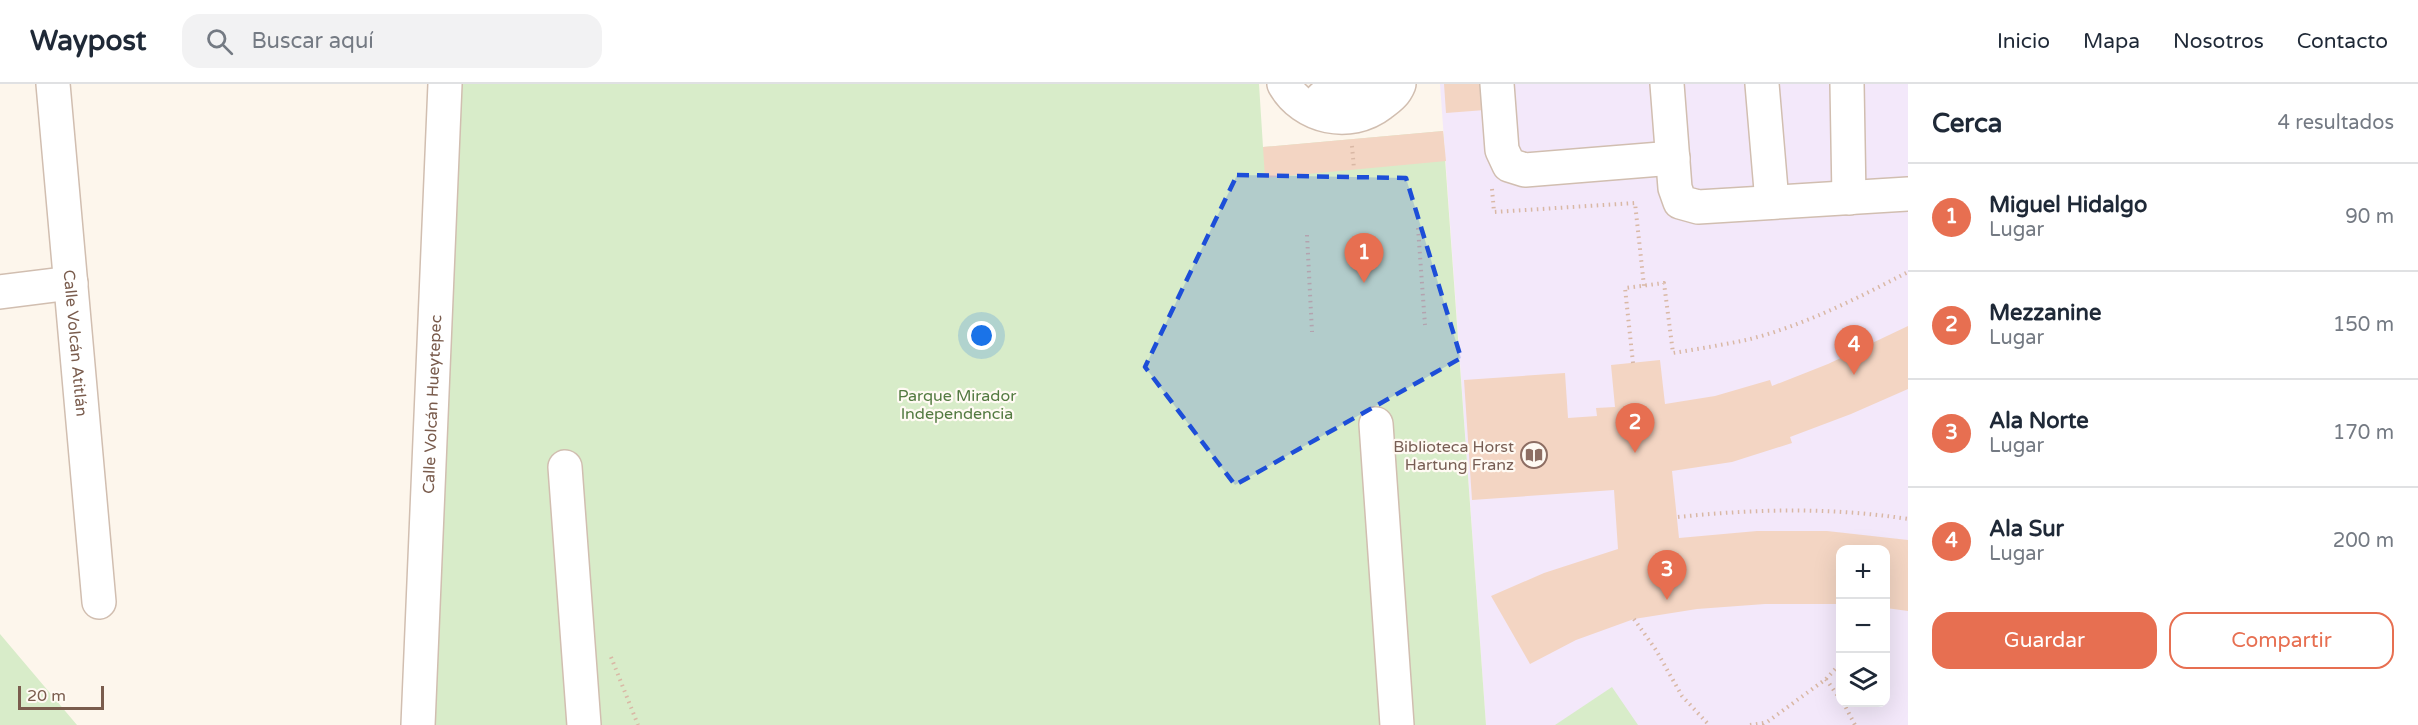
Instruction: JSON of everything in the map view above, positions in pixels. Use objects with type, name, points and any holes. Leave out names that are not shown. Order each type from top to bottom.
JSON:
[{"type":"street","name":"Calle Volcán Atitlán","points":[[53,84],[99,602]]},
{"type":"street","name":"Calle Volcán Hueytepec","points":[[418,725],[445,84]]},
{"type":"street","points":[[1284,84],[1299,102],[1318,114],[1350,118],[1372,111],[1395,93],[1399,84]]},
{"type":"street","points":[[1298,84],[1316,98],[1340,100],[1359,93],[1368,84]]},
{"type":"street","points":[[1497,84],[1502,150],[1509,165],[1525,170],[1673,158]]},
{"type":"street","points":[[1667,84],[1675,188],[1680,202],[1698,207],[1908,194]]},
{"type":"street","points":[[1762,84],[1772,202]]},
{"type":"street","points":[[1847,84],[1849,198]]},
{"type":"street","points":[[0,292],[71,283]]},
{"type":"street","points":[[1377,424],[1396,725]]},
{"type":"street","points":[[564,467],[584,725]]},
{"type":"path","points":[[1418,228],[1425,325]]},
{"type":"path","points":[[1307,235],[1312,332]]},
{"type":"path","points":[[1633,363],[1625,288],[1664,284],[1673,353],[1748,339],[1791,325],[1855,300],[1908,272]]},
{"type":"path","points":[[1678,517],[1732,511],[1795,509],[1908,519]]},
{"type":"path","points":[[1634,619],[1656,650],[1682,696],[1709,725]]},
{"type":"path","points":[[1750,725],[1764,724],[1826,679],[1836,668]]},
{"type":"path","points":[[1826,679],[1836,693]]},
{"type":"path","points":[[1846,707],[1855,725]]},
{"type":"highlighted area","points":[[1237,175],[1406,178],[1461,358],[1235,485],[1145,367]]},
{"type":"shaded area","points":[[1440,84],[1908,84],[1908,725],[1486,725]]},
{"type":"green space","name":"Parque Mirador Independencia","points":[[451,84],[1259,84],[1263,147],[1443,131],[1486,725],[428,725]]},
{"type":"green space","points":[[0,634],[77,725],[0,725]]},
{"type":"green space","points":[[1612,687],[1638,725],[1555,725]]},
{"type":"building","points":[[1444,84],[1483,84],[1485,110],[1446,113]]},
{"type":"building","points":[[1443,131],[1446,161],[1265,178],[1263,147]]},
{"type":"building","points":[[1908,326],[1908,389],[1790,437],[1792,443],[1732,462],[1672,471],[1679,538],[1757,531],[1827,531],[1908,540],[1908,611],[1890,609],[1890,545],[1836,545],[1836,604],[1765,604],[1697,609],[1634,619],[1576,640],[1530,664],[1491,596],[1544,573],[1618,549],[1614,490],[1472,500],[1464,380],[1565,373],[1568,418],[1597,416],[1596,408],[1615,407],[1611,365],[1660,360],[1665,404],[1715,396],[1770,380],[1772,386],[1828,364]]},
{"type":"place","name":"Miguel Hidalgo","points":[[1364,283]]},
{"type":"place","name":"Ala Sur","points":[[1854,375]]},
{"type":"place","name":"Mezzanine","points":[[1635,453]]},
{"type":"place","name":"Biblioteca Horst Hartung Franz","points":[[1534,455]]},
{"type":"place","name":"Ala Norte","points":[[1667,600]]}]
